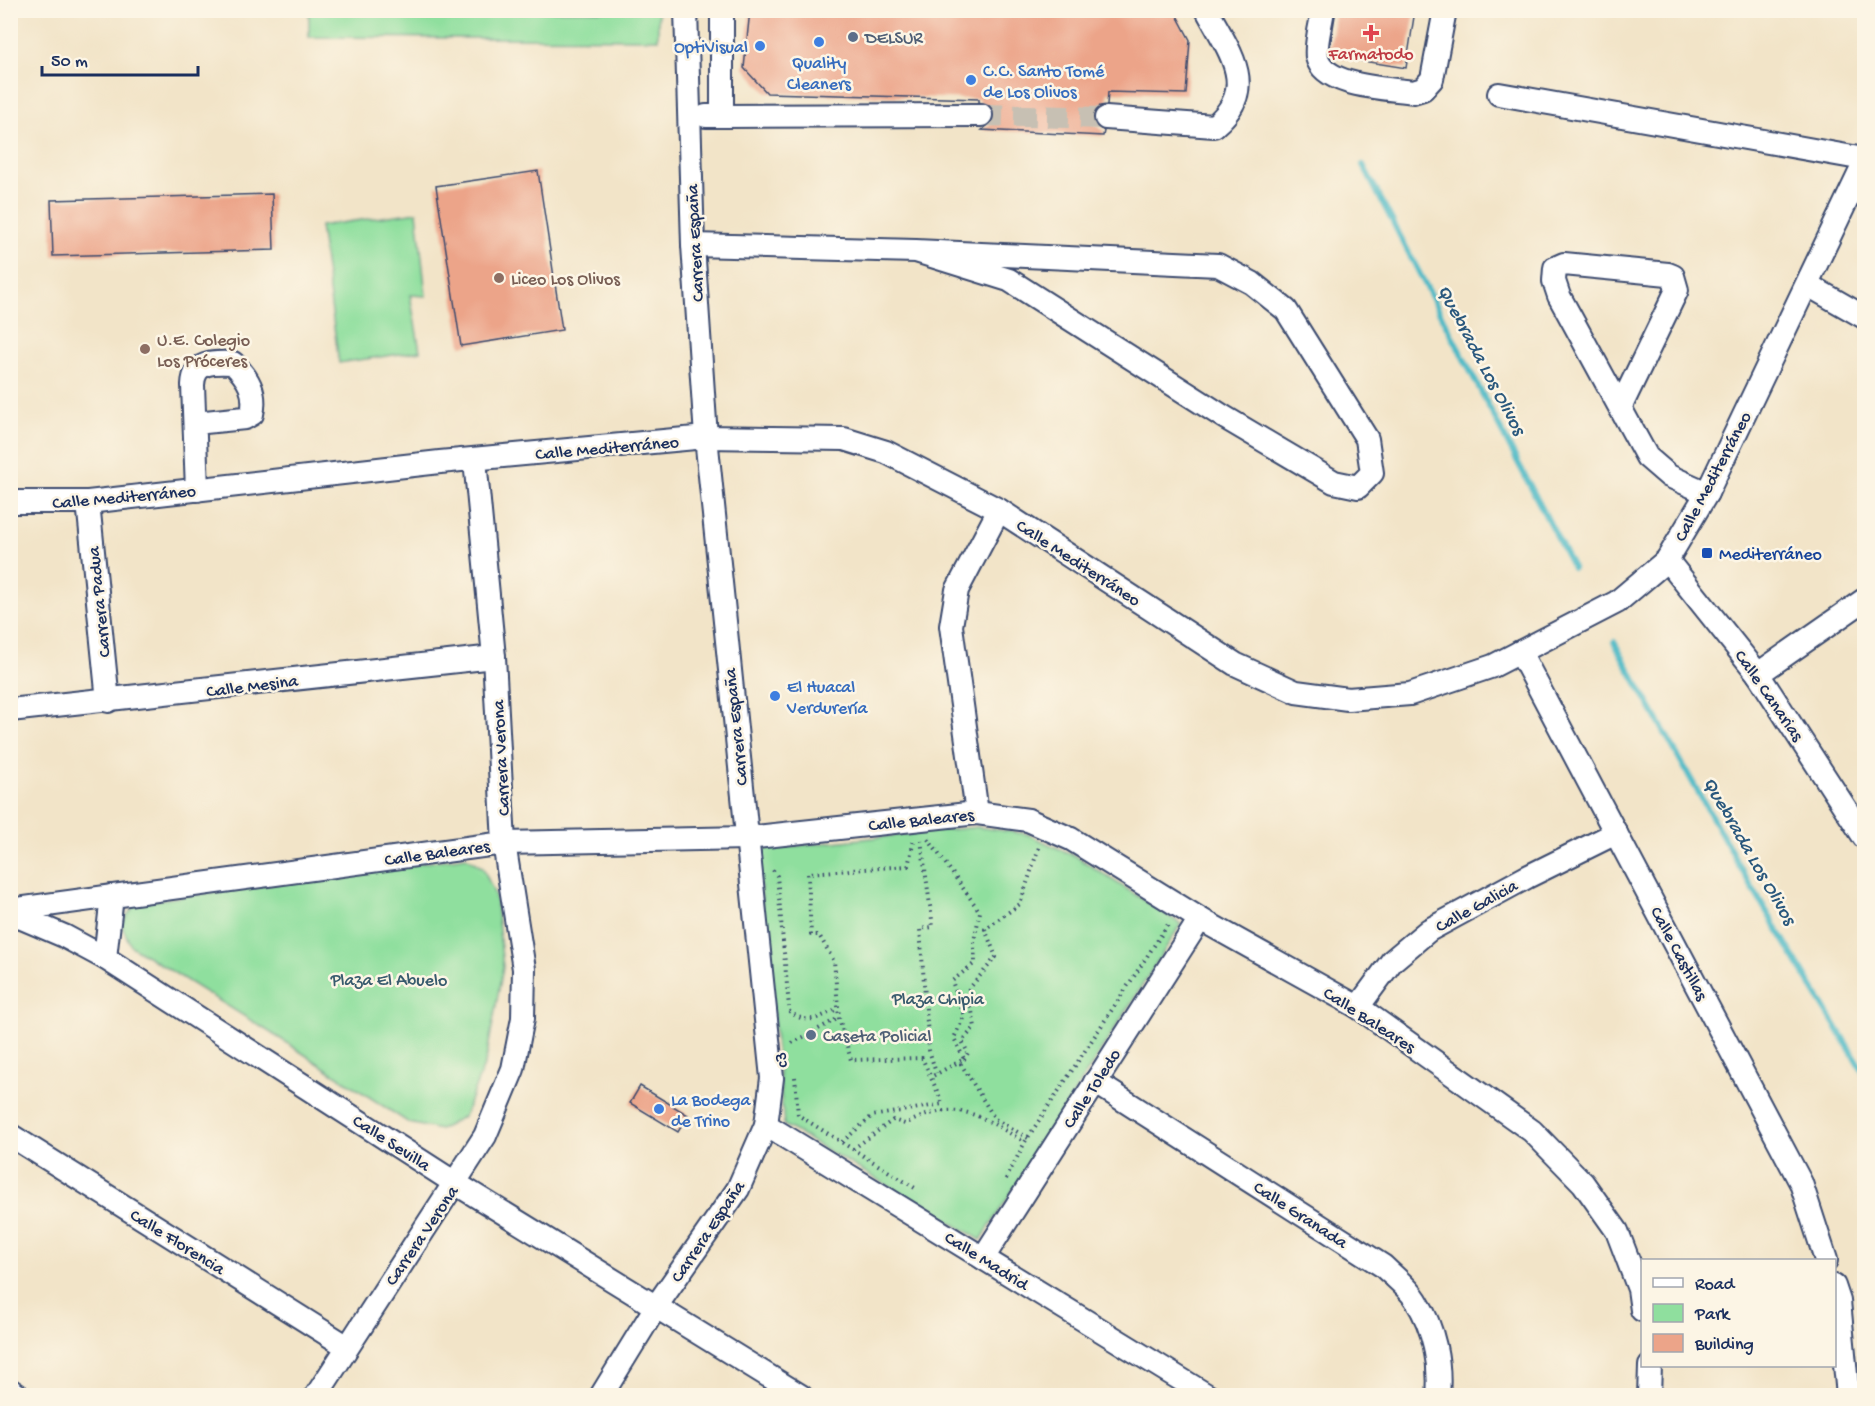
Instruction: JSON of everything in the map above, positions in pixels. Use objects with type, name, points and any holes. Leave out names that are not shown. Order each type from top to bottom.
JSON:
[{"type":"street","name":"Carrera España","points":[[601,1395],[657,1305],[738,1189],[766,1125],[772,1078],[706,437],[693,245],[686,10]]},
{"type":"street","points":[[722,10],[722,116]]},
{"type":"street","points":[[1106,118],[1214,126],[1231,112],[1238,93],[1238,71],[1207,10]]},
{"type":"street","points":[[1323,10],[1317,56],[1323,72],[1337,80],[1413,92],[1423,89],[1432,79],[1445,10]]},
{"type":"street","points":[[1499,94],[1864,159]]},
{"type":"street","points":[[689,116],[981,115]]},
{"type":"street","name":"Calle Mediterráneo","points":[[10,502],[88,502],[706,437],[844,439],[886,452],[999,510],[1235,664],[1296,692],[1348,699],[1410,694],[1493,666],[1617,602],[1667,560],[1707,493],[1864,164]]},
{"type":"street","points":[[693,245],[916,251],[1218,265],[1252,283],[1286,310],[1367,439],[1372,473],[1358,487],[1334,482],[1224,417],[1009,280],[916,251]]},
{"type":"street","points":[[1620,408],[1677,290],[1676,283],[1673,276],[1668,274],[1564,264],[1555,268],[1554,281],[1559,296],[1620,408],[1647,457],[1669,476],[1707,493]]},
{"type":"street","points":[[1808,285],[1864,317]]},
{"type":"street","points":[[195,423],[197,490]]},
{"type":"street","name":"Carrera Verona","points":[[316,1395],[485,1136],[513,1070],[523,1018],[524,969],[504,843],[494,657],[475,460]]},
{"type":"street","name":"Carrera Padua","points":[[88,502],[108,701]]},
{"type":"street","points":[[977,813],[951,626],[957,590],[999,510]]},
{"type":"street","name":"Calle Canarias","points":[[1667,560],[1758,674],[1863,832]]},
{"type":"street","points":[[1758,674],[1864,600]]},
{"type":"street","name":"Calle Castillas","points":[[1520,652],[1801,1183],[1826,1259]]},
{"type":"street","name":"Calle Mesina","points":[[10,710],[494,657]]},
{"type":"street","name":"Calle Baleares","points":[[10,912],[504,843],[747,838],[977,813],[1028,820],[1071,839],[1200,919],[1358,1007],[1532,1131],[1582,1182],[1617,1232],[1639,1289],[1641,1303]]},
{"type":"street","name":"Calle Galicia","points":[[1358,1007],[1392,961],[1429,930],[1527,877],[1616,833]]},
{"type":"street","points":[[105,958],[112,896]]},
{"type":"street","name":"Calle Sevilla","points":[[10,912],[64,936],[105,958],[455,1184],[657,1305],[801,1395]]},
{"type":"street","name":"Calle Toledo","points":[[983,1258],[1200,919]]},
{"type":"street","name":"Calle Granada","points":[[1095,1082],[1383,1266],[1416,1299],[1431,1331],[1440,1372],[1438,1395]]},
{"type":"street","name":"Calle Madrid","points":[[766,1125],[1208,1395]]},
{"type":"street","name":"Calle Florencia","points":[[10,1135],[346,1346]]},
{"type":"street","points":[[1836,1292],[1839,1301],[1848,1395]]},
{"type":"street","points":[[1649,1395],[1650,1367]]},
{"type":"street","points":[[10,1390],[19,1395]]},
{"type":"path","points":[[789,1011],[797,1018],[812,1021],[836,1010],[834,961],[819,935],[811,935],[808,873],[908,866],[915,835]]},
{"type":"path","points":[[936,1073],[929,1050],[920,928],[933,927],[923,837],[980,912],[974,941],[975,963],[952,981],[964,1016],[954,1038],[964,1059]]},
{"type":"path","points":[[1026,1140],[995,1119],[961,1065],[968,1053],[962,1041],[975,1028],[968,990],[996,957],[985,929],[1020,904],[1040,843],[1048,847]]},
{"type":"path","points":[[771,868],[777,876],[790,1022]]},
{"type":"path","points":[[1005,1181],[1026,1140],[1170,921],[1161,915]]},
{"type":"path","points":[[836,1000],[850,1060],[922,1058],[943,1104],[872,1116],[842,1142]]},
{"type":"path","points":[[792,1043],[839,1018]]},
{"type":"path","name":"c3","points":[[791,1032],[793,1055]]},
{"type":"path","points":[[931,1077],[964,1059]]},
{"type":"path","name":"c3","points":[[794,1067],[798,1115],[921,1192]]},
{"type":"path","points":[[853,1149],[892,1120],[905,1124],[925,1114],[959,1108],[1026,1140]]},
{"type":"green space","points":[[309,11],[658,11],[658,39],[309,37]]},
{"type":"green space","points":[[417,212],[426,296],[410,295],[420,351],[339,363],[320,226]]},
{"type":"green space","name":"Plaza Chipia","points":[[977,827],[1027,834],[1077,857],[1181,924],[981,1240],[784,1125],[757,850]]},
{"type":"green space","name":"Plaza El Abuelo","points":[[466,857],[483,868],[495,895],[503,967],[486,1060],[464,1116],[440,1130],[409,1123],[284,1041],[131,946],[121,924],[136,903]]},
{"type":"building","name":"C.C. Santo Tomé de Los Olivos","points":[[750,10],[1174,10],[1190,40],[1186,94],[1108,92],[1107,105],[1100,106],[1093,116],[1094,124],[1104,131],[1103,136],[982,130],[992,122],[994,114],[992,108],[979,102],[979,99],[767,93],[744,68]]},
{"type":"building","name":"Farmatodo","points":[[1336,10],[1415,10],[1406,68],[1332,56],[1330,47]]},
{"type":"building","points":[[538,171],[562,330],[461,346],[436,186]]},
{"type":"building","points":[[272,194],[274,250],[53,256],[51,200]]},
{"type":"building","name":"La Bodega de Trino","points":[[640,1086],[688,1115],[678,1132],[630,1103]]},
{"type":"waterway","name":"Quebrada Los Olivos","points":[[1363,165],[1573,568]]},
{"type":"waterway","name":"Quebrada Los Olivos","points":[[1614,642],[1744,874],[1864,1073]]},
{"type":"tunnel","points":[[981,115],[1106,118]]},
{"type":"place","name":"Farmatodo","points":[[1371,33]]},
{"type":"place","name":"DELSUR","points":[[853,37]]},
{"type":"place","name":"Quality Cleaners","points":[[819,42]]},
{"type":"place","name":"OptiVisual","points":[[760,46]]},
{"type":"place","name":"C.C. Santo Tomé de Los Olivos","points":[[971,80]]},
{"type":"place","name":"Liceo Los Olivos","points":[[499,278]]},
{"type":"place","name":"U.E. Colegio Los Próceres","points":[[145,349]]},
{"type":"place","name":"Mediterráneo","points":[[1707,553]]},
{"type":"place","name":"El Huacal Verdurería","points":[[775,696]]},
{"type":"place","name":"Caseta Policial","points":[[811,1035]]},
{"type":"place","name":"La Bodega de Trino","points":[[659,1109]]}]
